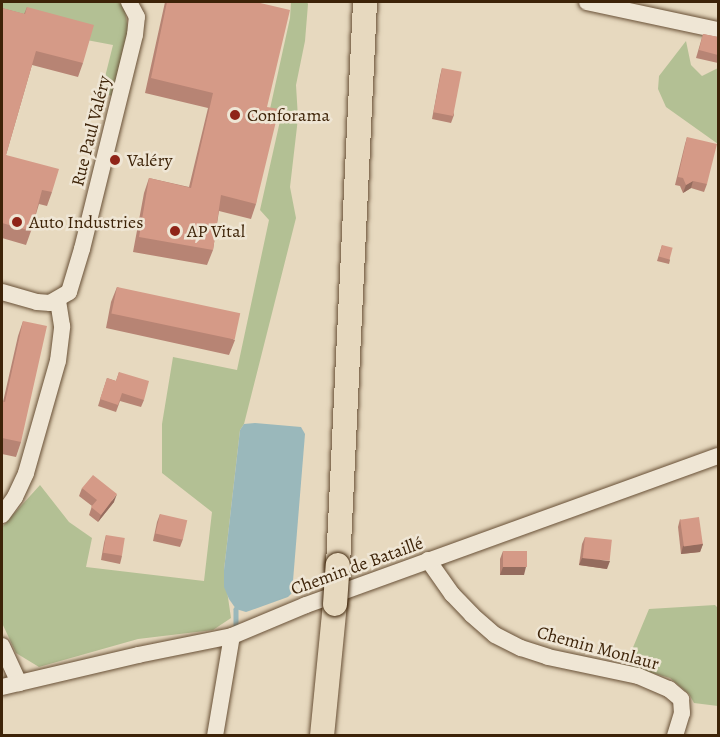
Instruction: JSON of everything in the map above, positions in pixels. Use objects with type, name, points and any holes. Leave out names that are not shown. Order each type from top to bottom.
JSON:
[{"type":"highway","points":[[322,735],[338,566],[365,2]]},
{"type":"street","name":"Rue Paul Valéry","points":[[58,301],[69,292],[74,279],[135,34],[137,17],[129,2]]},
{"type":"street","points":[[587,2],[718,30]]},
{"type":"street","points":[[2,292],[37,302],[58,301],[62,326],[58,361],[26,473],[15,497],[2,515]]},
{"type":"street","name":"Chemin de Bataillé","points":[[2,687],[232,636],[306,605],[718,456]]},
{"type":"street","name":"Chemin Monlaur","points":[[428,560],[472,615],[495,635],[521,648],[548,657],[638,676],[669,689],[681,699],[682,713],[675,735]]},
{"type":"street","points":[[214,735],[232,636]]},
{"type":"street","points":[[2,646],[19,683]]},
{"type":"green space","points":[[2,2],[117,2],[121,4],[125,11],[128,29],[112,96],[101,93],[113,45],[2,24]]},
{"type":"green space","points":[[291,2],[307,2],[308,4],[305,41],[296,85],[298,118],[290,187],[296,218],[244,424],[240,430],[224,570],[231,618],[213,630],[138,639],[39,667],[16,653],[2,623],[2,527],[40,485],[69,522],[92,538],[86,567],[204,581],[212,512],[162,473],[162,424],[173,357],[237,370],[269,220],[260,210],[280,121],[268,118],[290,18]]},
{"type":"green space","points":[[686,41],[691,65],[702,76],[718,68],[718,144],[666,107],[658,89],[659,76]]},
{"type":"green space","points":[[715,605],[718,608],[718,706],[694,703],[689,694],[670,678],[631,667],[629,657],[649,609]]},
{"type":"water","points":[[244,424],[301,427],[305,434],[292,593],[288,597],[246,612],[236,609],[229,599],[224,587],[224,570],[240,430]]},
{"type":"building","name":"Conforama","points":[[167,2],[256,2],[290,10],[267,107],[279,109],[256,204],[221,195],[213,250],[139,237],[149,178],[191,188],[213,93],[151,78]]},
{"type":"building","points":[[27,7],[94,25],[83,63],[36,51],[6,155],[59,169],[52,192],[42,190],[31,231],[2,223],[2,8],[25,14]]},
{"type":"building","points":[[703,34],[718,37],[718,55],[699,50]]},
{"type":"building","points":[[442,68],[462,72],[453,116],[433,112]]},
{"type":"building","points":[[687,137],[717,144],[707,184],[693,181],[686,185],[683,178],[678,177]]},
{"type":"building","points":[[662,245],[673,248],[670,259],[659,257]]},
{"type":"building","points":[[117,287],[240,313],[235,340],[111,313]]},
{"type":"building","points":[[23,321],[47,326],[21,442],[2,438],[2,401],[5,402]]},
{"type":"building","points":[[119,372],[149,381],[144,400],[122,393],[118,405],[100,399],[107,378],[116,381]]},
{"type":"building","points":[[93,475],[117,494],[101,515],[91,507],[97,500],[82,488]]},
{"type":"building","points":[[160,514],[187,520],[183,540],[156,533]]},
{"type":"building","points":[[699,517],[703,544],[684,546],[680,520]]},
{"type":"building","points":[[106,535],[125,538],[122,556],[103,553]]},
{"type":"building","points":[[585,537],[612,540],[610,561],[583,558]]},
{"type":"building","points":[[503,551],[527,551],[527,567],[503,567]]},
{"type":"waterway","points":[[236,609],[236,626]]},
{"type":"place","name":"Conforama","points":[[235,115]]},
{"type":"place","name":"Valéry","points":[[115,160]]},
{"type":"place","name":"Auto Industries","points":[[17,222]]},
{"type":"place","name":"AP Vital","points":[[175,231]]}]
